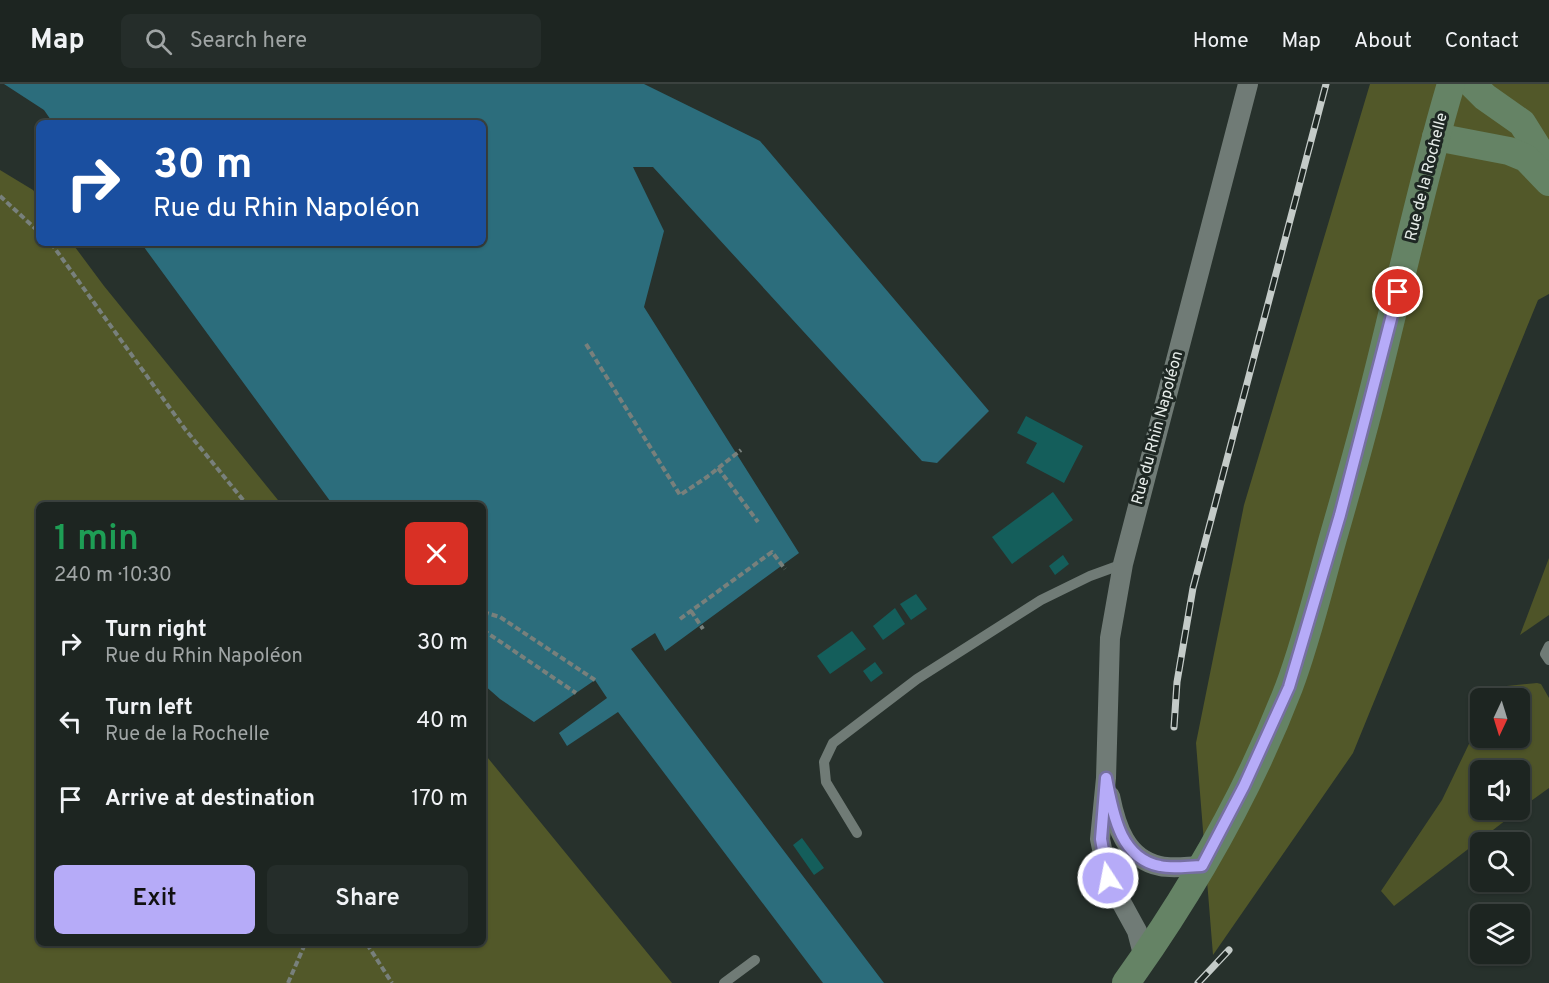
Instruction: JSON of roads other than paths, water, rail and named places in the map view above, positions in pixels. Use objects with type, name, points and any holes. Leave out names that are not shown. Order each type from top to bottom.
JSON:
[{"type":"main road","name":"Rue de la Rochelle","points":[[1207,858],[1268,736],[1289,687],[1302,648],[1376,381],[1436,136],[1451,84]]},
{"type":"main road","points":[[1472,84],[1485,97],[1522,123],[1542,155],[1549,177]]},
{"type":"main road","points":[[1436,136],[1509,151],[1526,158],[1549,182]]},
{"type":"main road","points":[[1126,983],[1173,914],[1207,858]]},
{"type":"street","name":"Rue du Rhin Napoléon","points":[[1144,958],[1137,931],[1108,878],[1103,858],[1101,839],[1106,778],[1110,638],[1123,564],[1248,84]]},
{"type":"street","name":"Rue du Rhin Napoléon","points":[[1106,778],[1114,814],[1122,836],[1138,858],[1162,867],[1207,858]]},
{"type":"lane","points":[[857,833],[826,782],[824,762],[833,743],[917,679],[1041,600],[1090,576],[1123,564]]},
{"type":"lane","points":[[1549,646],[1545,654],[1549,660]]},
{"type":"lane","points":[[724,983],[755,960]]},
{"type":"water","points":[[4,84],[644,84],[760,141],[989,411],[937,463],[922,461],[653,167],[633,167],[664,231],[644,307],[799,553],[665,651],[655,633],[631,649],[884,983],[823,983],[618,712],[567,746],[559,733],[607,698],[595,680],[534,722],[486,687],[486,502],[331,502],[143,246],[486,246],[486,120],[51,120],[44,110]]},
{"type":"railway","points":[[1174,727],[1177,682],[1193,588],[1326,84]]},
{"type":"railway","points":[[1198,983],[1229,950]]}]
